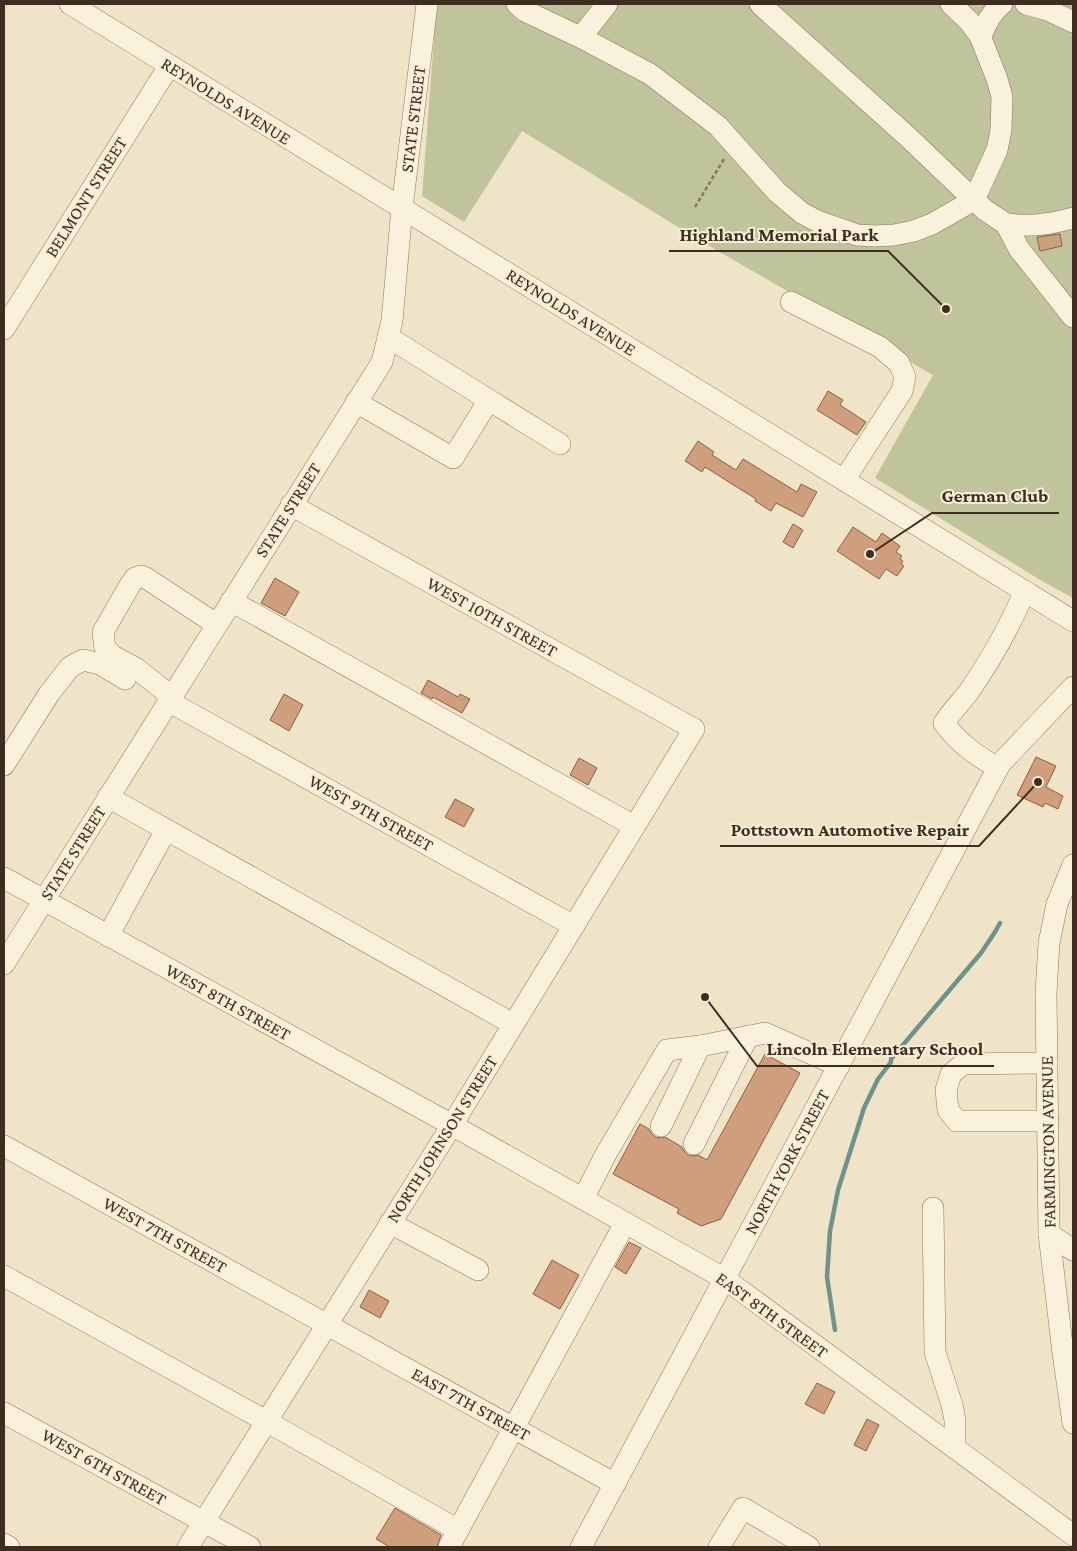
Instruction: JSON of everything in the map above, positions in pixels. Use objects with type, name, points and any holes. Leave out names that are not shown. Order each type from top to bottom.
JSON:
[{"type":"street","name":"REYNOLDS AVENUE","points":[[70,4],[1025,591],[1070,611]]},
{"type":"street","name":"STATE STREET","points":[[4,964],[382,362],[392,321],[402,208],[427,4]]},
{"type":"street","points":[[518,4],[525,11],[650,74],[718,126],[777,192],[802,213],[817,221],[857,234],[875,236],[914,231],[932,224],[974,200],[997,150],[1002,110],[1002,97],[997,79],[976,28],[950,4]]},
{"type":"street","points":[[581,38],[607,4]]},
{"type":"street","points":[[760,4],[985,210],[1006,224],[1016,226],[1052,223],[1073,218]]},
{"type":"street","points":[[981,37],[983,29],[994,11],[1002,4]]},
{"type":"street","points":[[1026,4],[1048,10],[1073,22]]},
{"type":"street","name":"BELMONT STREET","points":[[4,329],[169,66]]},
{"type":"street","points":[[1006,224],[1019,249],[1073,317]]},
{"type":"street","points":[[791,302],[880,347],[900,363],[905,377],[902,391],[844,480]]},
{"type":"street","points":[[388,337],[560,444]]},
{"type":"street","points":[[356,402],[453,458],[489,400]]},
{"type":"street","name":"WEST 10TH STREET","points":[[291,505],[694,729]]},
{"type":"street","points":[[169,700],[137,669],[113,656],[105,648],[102,632],[130,585],[135,578],[140,576],[146,578],[216,624]]},
{"type":"street","points":[[998,768],[979,757],[954,737],[944,723],[993,656],[1010,626],[1025,591]]},
{"type":"street","points":[[231,601],[634,826]]},
{"type":"street","points":[[4,766],[49,694],[70,666],[84,660],[100,664],[169,700]]},
{"type":"street","name":"NORTH YORK STREET","points":[[588,1545],[615,1484],[1000,764],[1073,688]]},
{"type":"street","name":"WEST 9TH STREET","points":[[169,700],[574,926]]},
{"type":"street","name":"NORTH JOHNSON STREET","points":[[188,1547],[452,1125],[694,729]]},
{"type":"street","points":[[108,797],[514,1024]]},
{"type":"street","points":[[108,936],[166,830]]},
{"type":"street","name":"FARMINGTON AVENUE","points":[[1073,864],[1057,904],[1049,943],[1046,992],[1049,1234],[1068,1345],[1073,1423]]},
{"type":"street","name":"WEST 8TH STREET","points":[[4,878],[452,1125]]},
{"type":"street","points":[[583,1199],[606,1154],[667,1050],[700,1046],[766,1033],[839,1066]]},
{"type":"street","points":[[694,1144],[748,1036]]},
{"type":"street","points":[[661,1126],[700,1046]]},
{"type":"street","points":[[1047,1063],[963,1064],[951,1074],[946,1090],[948,1110],[956,1121],[1048,1122]]},
{"type":"street","name":"EAST 8TH STREET","points":[[452,1125],[725,1279],[1073,1535]]},
{"type":"street","name":"WEST 7TH STREET","points":[[4,1146],[326,1325]]},
{"type":"street","points":[[933,1208],[935,1345],[938,1364],[955,1420],[955,1448]]},
{"type":"street","points":[[390,1223],[478,1270]]},
{"type":"street","points":[[4,1276],[266,1421],[454,1539],[625,1223]]},
{"type":"street","points":[[1049,1234],[1073,1250]]},
{"type":"street","name":"EAST 7TH STREET","points":[[326,1325],[615,1484]]},
{"type":"street","name":"WEST 6TH STREET","points":[[4,1413],[250,1547]]},
{"type":"street","points":[[720,1547],[743,1508],[808,1547]]},
{"type":"street","points":[[4,1544],[9,1547]]},
{"type":"path","points":[[695,207],[734,143]]},
{"type":"green space","points":[[438,4],[1073,4],[1073,598],[1042,581],[875,478],[933,375],[704,243],[522,131],[464,222],[422,196]]},
{"type":"building","points":[[1060,234],[1062,246],[1040,251],[1037,237]]},
{"type":"building","points":[[828,391],[843,400],[840,405],[866,422],[857,435],[817,410]]},
{"type":"building","points":[[698,441],[714,452],[712,455],[736,470],[743,459],[797,492],[801,484],[817,492],[803,517],[776,503],[771,511],[755,501],[756,499],[705,467],[702,472],[685,461]]},
{"type":"building","points":[[793,524],[803,530],[793,548],[783,542]]},
{"type":"building","points":[[853,527],[876,542],[882,533],[900,546],[896,552],[902,556],[900,559],[903,561],[901,564],[904,566],[897,576],[886,569],[879,579],[837,551]]},
{"type":"building","points":[[275,578],[299,592],[285,616],[261,603]]},
{"type":"building","points":[[428,680],[458,697],[460,694],[470,699],[462,713],[433,697],[432,699],[421,693]]},
{"type":"building","points":[[284,694],[303,705],[289,731],[270,720]]},
{"type":"building","points":[[1036,757],[1056,766],[1046,787],[1063,796],[1058,809],[1045,803],[1043,807],[1017,795]]},
{"type":"building","points":[[579,758],[597,768],[588,785],[570,775]]},
{"type":"building","points":[[455,799],[474,809],[464,827],[445,817]]},
{"type":"building","points":[[765,1054],[800,1073],[721,1219],[701,1226],[677,1213],[679,1209],[613,1174],[640,1124],[649,1129],[655,1137],[665,1137],[682,1147],[688,1155],[698,1155],[707,1160]]},
{"type":"building","points":[[629,1242],[641,1248],[626,1274],[615,1267]]},
{"type":"building","points":[[552,1260],[579,1275],[560,1309],[533,1294]]},
{"type":"building","points":[[369,1290],[389,1301],[380,1318],[360,1307]]},
{"type":"building","points":[[817,1383],[835,1392],[824,1414],[805,1404]]},
{"type":"building","points":[[867,1419],[879,1425],[866,1451],[854,1445]]},
{"type":"building","points":[[395,1508],[441,1535],[437,1547],[390,1547],[376,1539]]},
{"type":"waterway","points":[[835,1330],[827,1277],[830,1231],[838,1190],[864,1108],[878,1079],[891,1062],[891,1059],[981,953],[1000,923]]},
{"type":"place","name":"Highland Memorial Park","points":[[946,309]]},
{"type":"place","name":"German Club","points":[[870,554]]},
{"type":"place","name":"Pottstown Automotive Repair","points":[[1038,782]]},
{"type":"place","name":"Lincoln Elementary School","points":[[705,997]]}]
